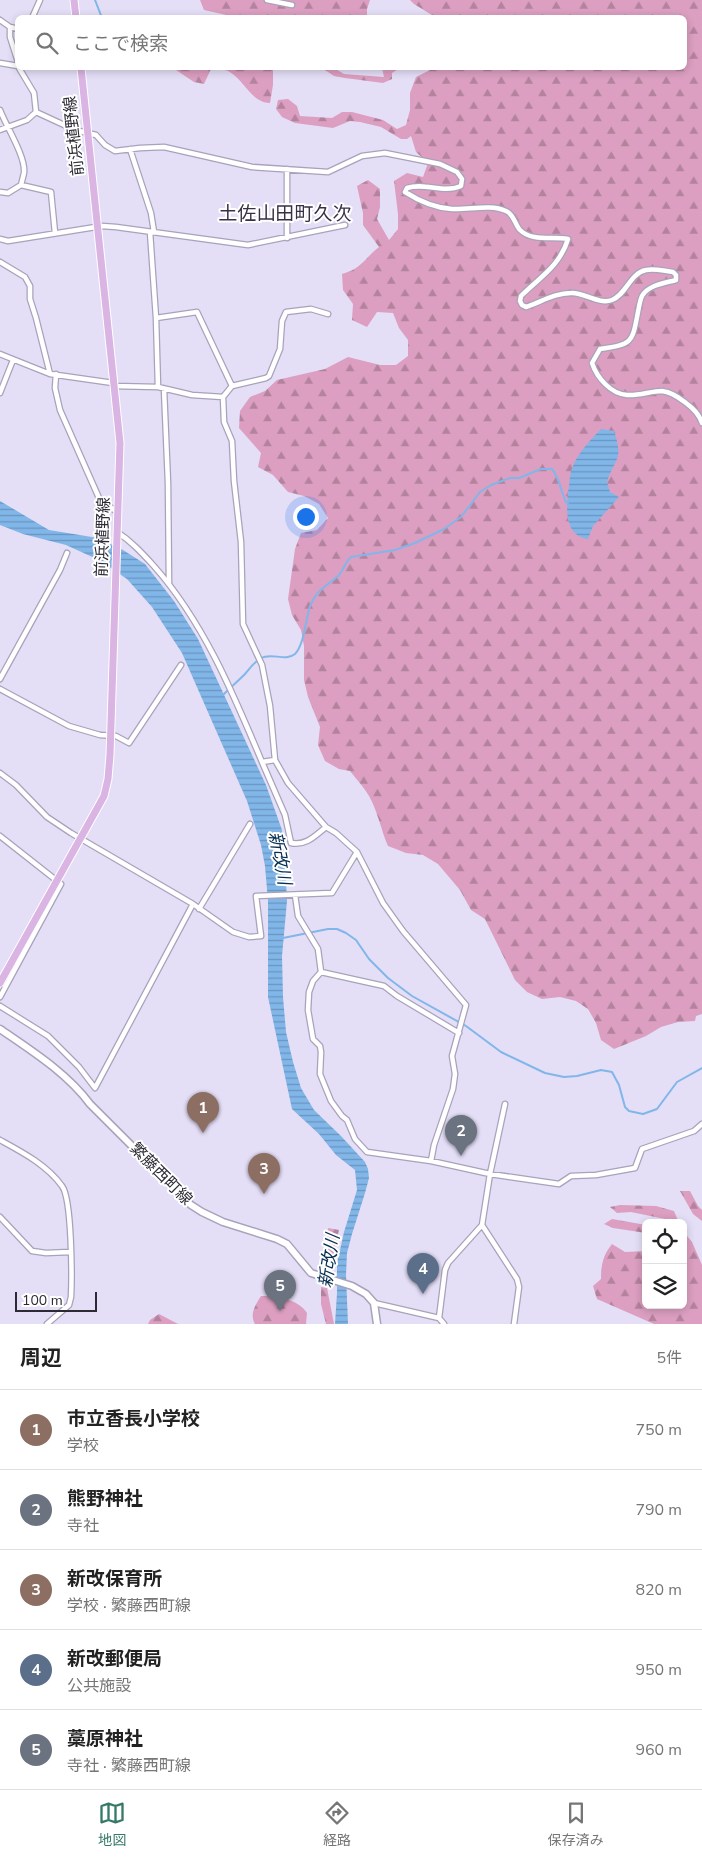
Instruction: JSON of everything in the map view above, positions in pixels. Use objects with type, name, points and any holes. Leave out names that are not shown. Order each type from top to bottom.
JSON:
[{"type":"main road","points":[[74,0],[76,15]]},
{"type":"main road","name":"前浜植野線","points":[[0,983],[81,840],[104,796],[108,779],[120,444],[81,70]]},
{"type":"main road","name":"繁藤西町線","points":[[0,1029],[47,1062],[80,1090],[90,1104],[191,1205],[223,1222],[287,1244],[311,1273],[352,1286],[366,1294],[374,1303]]},
{"type":"main road","points":[[374,1303],[377,1324]]},
{"type":"street","points":[[33,15],[40,0]]},
{"type":"street","points":[[267,0],[292,5]]},
{"type":"street","points":[[0,20],[15,28]]},
{"type":"street","points":[[10,27],[10,37],[15,54]]},
{"type":"street","points":[[0,63],[15,65]]},
{"type":"street","points":[[21,70],[34,93],[36,112]]},
{"type":"street","points":[[0,110],[16,144],[24,171],[21,185]]},
{"type":"street","points":[[0,130],[27,120],[36,112]]},
{"type":"street","points":[[36,112],[75,130],[96,135],[105,145],[115,151],[164,147],[252,167],[328,172],[362,156],[385,153],[440,164],[457,172],[462,179],[461,186],[445,189],[415,185],[407,188],[405,192],[427,203],[451,209],[493,208],[507,212],[511,214],[519,229],[526,234],[542,238],[559,237],[568,239],[562,256],[556,265],[521,296],[520,301],[526,307],[559,294],[570,293],[606,301],[618,296],[640,272],[646,270],[673,272],[676,275],[676,280],[654,286],[642,297],[634,334],[629,342],[623,345],[600,349],[592,363],[603,382],[617,393],[628,395],[663,391],[674,394],[700,416],[702,423]]},
{"type":"street","points":[[130,149],[151,213],[158,387]]},
{"type":"street","points":[[287,169],[287,238]]},
{"type":"street","points":[[0,192],[8,193],[21,185],[51,192],[55,233]]},
{"type":"street","points":[[0,239],[8,241],[98,226],[248,245],[345,225]]},
{"type":"street","points":[[0,262],[25,278],[30,286],[30,300],[53,374],[60,410],[99,498],[118,513]]},
{"type":"street","points":[[328,314],[311,309],[286,312],[282,321],[280,349],[270,376],[232,386],[223,397],[224,422],[232,440],[234,480],[241,542],[243,624],[262,665],[270,706],[275,760],[288,783],[326,827],[336,833],[357,852],[383,903],[466,1005],[452,1056],[455,1074],[453,1089],[434,1144],[431,1162]]},
{"type":"street","points":[[156,318],[198,312],[232,386]]},
{"type":"street","points":[[0,354],[53,374],[113,385],[158,387],[192,395],[223,397]]},
{"type":"street","points":[[0,393],[13,360]]},
{"type":"street","points":[[164,389],[168,482],[169,583]]},
{"type":"street","points":[[117,535],[130,540],[169,583],[216,660],[285,815],[291,843],[297,844],[310,840],[326,827]]},
{"type":"street","points":[[0,679],[60,570],[67,553]]},
{"type":"street","points":[[1,692],[74,728],[100,735],[111,735],[129,743],[181,666]]},
{"type":"street","points":[[262,762],[275,760]]},
{"type":"street","points":[[0,773],[16,785],[47,817],[81,840],[193,904],[233,932],[249,937],[262,936],[256,896],[332,893],[357,852]]},
{"type":"street","points":[[199,909],[250,824]]},
{"type":"street","points":[[0,836],[61,884],[0,998]]},
{"type":"street","points":[[295,895],[298,916],[318,949],[321,972],[313,981],[309,992],[308,1010],[313,1039],[320,1046],[320,1074],[331,1101],[347,1120],[355,1138],[367,1152],[559,1184],[571,1176],[616,1172],[635,1168],[642,1149],[694,1131],[702,1124]]},
{"type":"street","points":[[0,1006],[48,1036],[96,1088],[193,904]]},
{"type":"street","points":[[321,972],[384,986],[459,1034]]},
{"type":"street","points":[[439,1318],[445,1270],[448,1262],[482,1225],[490,1174],[505,1104]]},
{"type":"street","points":[[0,1140],[43,1166],[63,1187],[67,1196],[71,1287],[68,1305],[47,1324]]},
{"type":"street","points":[[0,1217],[32,1251],[46,1253],[70,1252]]},
{"type":"street","points":[[482,1225],[517,1279],[519,1287],[514,1324]]},
{"type":"street","points":[[374,1303],[439,1318],[444,1324]]},
{"type":"green space","points":[[200,0],[370,0],[367,15],[226,15],[204,10]]},
{"type":"green space","points":[[410,0],[702,0],[702,1014],[696,1016],[695,1021],[678,1022],[661,1027],[646,1036],[614,1049],[601,1040],[596,1023],[588,1009],[576,1001],[560,997],[542,999],[527,992],[515,980],[485,919],[471,910],[460,890],[438,864],[423,855],[406,853],[388,846],[375,808],[365,789],[350,771],[339,769],[325,761],[318,745],[320,727],[308,697],[304,680],[304,646],[301,630],[292,615],[288,599],[295,549],[301,533],[317,530],[328,518],[319,504],[304,496],[288,492],[273,475],[258,467],[261,453],[239,428],[240,411],[250,397],[265,391],[277,380],[325,369],[348,357],[380,365],[396,365],[408,356],[408,340],[399,328],[393,313],[377,312],[367,327],[352,320],[353,304],[343,290],[342,274],[354,269],[379,247],[363,225],[363,213],[357,186],[368,180],[380,189],[380,207],[377,219],[389,240],[398,229],[394,181],[407,173],[423,177],[428,163],[416,152],[411,136],[407,139],[401,139],[381,127],[360,122],[350,121],[333,128],[295,123],[282,117],[276,109],[278,100],[288,99],[297,106],[300,116],[332,118],[342,112],[352,112],[383,120],[397,129],[406,125],[410,110],[410,93],[416,77],[430,70],[687,70],[687,15],[432,15]]},
{"type":"green space","points":[[176,70],[211,70],[204,84],[194,82]]},
{"type":"green space","points":[[225,70],[273,70],[270,103],[258,99],[239,79]]},
{"type":"green space","points":[[325,70],[337,70],[344,74],[384,77],[382,70],[397,70],[392,73],[392,79],[383,83],[334,76]]},
{"type":"green space","points":[[680,1191],[690,1191],[702,1210],[702,1221],[693,1214]]},
{"type":"green space","points":[[620,1205],[656,1206],[674,1211],[677,1219],[665,1219],[631,1212],[617,1213],[610,1207]]},
{"type":"green space","points":[[612,1219],[642,1224],[642,1232],[613,1228],[604,1224]]},
{"type":"green space","points":[[328,1228],[339,1230],[329,1276],[326,1263]]},
{"type":"green space","points":[[687,1236],[692,1242],[702,1265],[702,1324],[654,1324],[597,1299],[593,1286],[601,1279],[601,1269],[606,1252],[612,1244],[625,1252],[642,1251],[642,1309],[687,1309]]},
{"type":"green space","points":[[321,1287],[327,1288],[334,1324],[326,1324],[321,1304]]},
{"type":"green space","points":[[261,1296],[280,1298],[298,1304],[307,1313],[306,1324],[255,1324],[253,1313]]},
{"type":"green space","points":[[159,1314],[178,1324],[148,1324],[150,1320]]},
{"type":"water","points":[[601,429],[614,431],[617,441],[618,454],[607,482],[610,492],[619,497],[593,526],[588,539],[580,537],[571,528],[567,514],[568,492],[575,461],[585,446]]},
{"type":"water","name":"新改川","points":[[0,501],[49,530],[98,538],[123,550],[145,564],[174,601],[198,639],[266,785],[282,830],[287,901],[282,956],[283,997],[286,1032],[293,1062],[301,1088],[314,1110],[365,1162],[368,1169],[369,1178],[347,1253],[348,1324],[335,1324],[337,1264],[344,1232],[357,1190],[355,1170],[336,1155],[319,1134],[292,1109],[268,997],[268,901],[265,866],[261,845],[247,801],[182,653],[152,607],[127,579],[99,560],[66,545],[23,534],[0,525]]},
{"type":"waterway","points":[[95,0],[101,15]]},
{"type":"waterway","points":[[223,695],[261,658],[265,656],[287,657],[295,654],[303,638],[312,601],[319,592],[338,576],[351,557],[395,550],[415,543],[444,529],[461,517],[480,492],[491,485],[510,478],[519,478],[541,469],[552,469],[568,503]]},
{"type":"waterway","points":[[283,938],[328,929],[337,929],[346,933],[356,940],[369,959],[388,978],[412,996],[466,1026],[501,1052],[545,1073],[564,1077],[601,1070],[612,1072],[619,1085],[625,1107],[629,1111],[643,1114],[657,1109],[677,1082],[702,1068]]},
{"type":"place","name":"市立香長小学校","points":[[203,1133]]},
{"type":"place","name":"熊野神社","points":[[461,1156]]},
{"type":"place","name":"新改保育所","points":[[264,1194]]},
{"type":"place","name":"新改郵便局","points":[[423,1294]]},
{"type":"place","name":"藁原神社","points":[[280,1311]]},
{"type":"district","name":"土佐山田町久次","points":[[285,214]]}]
